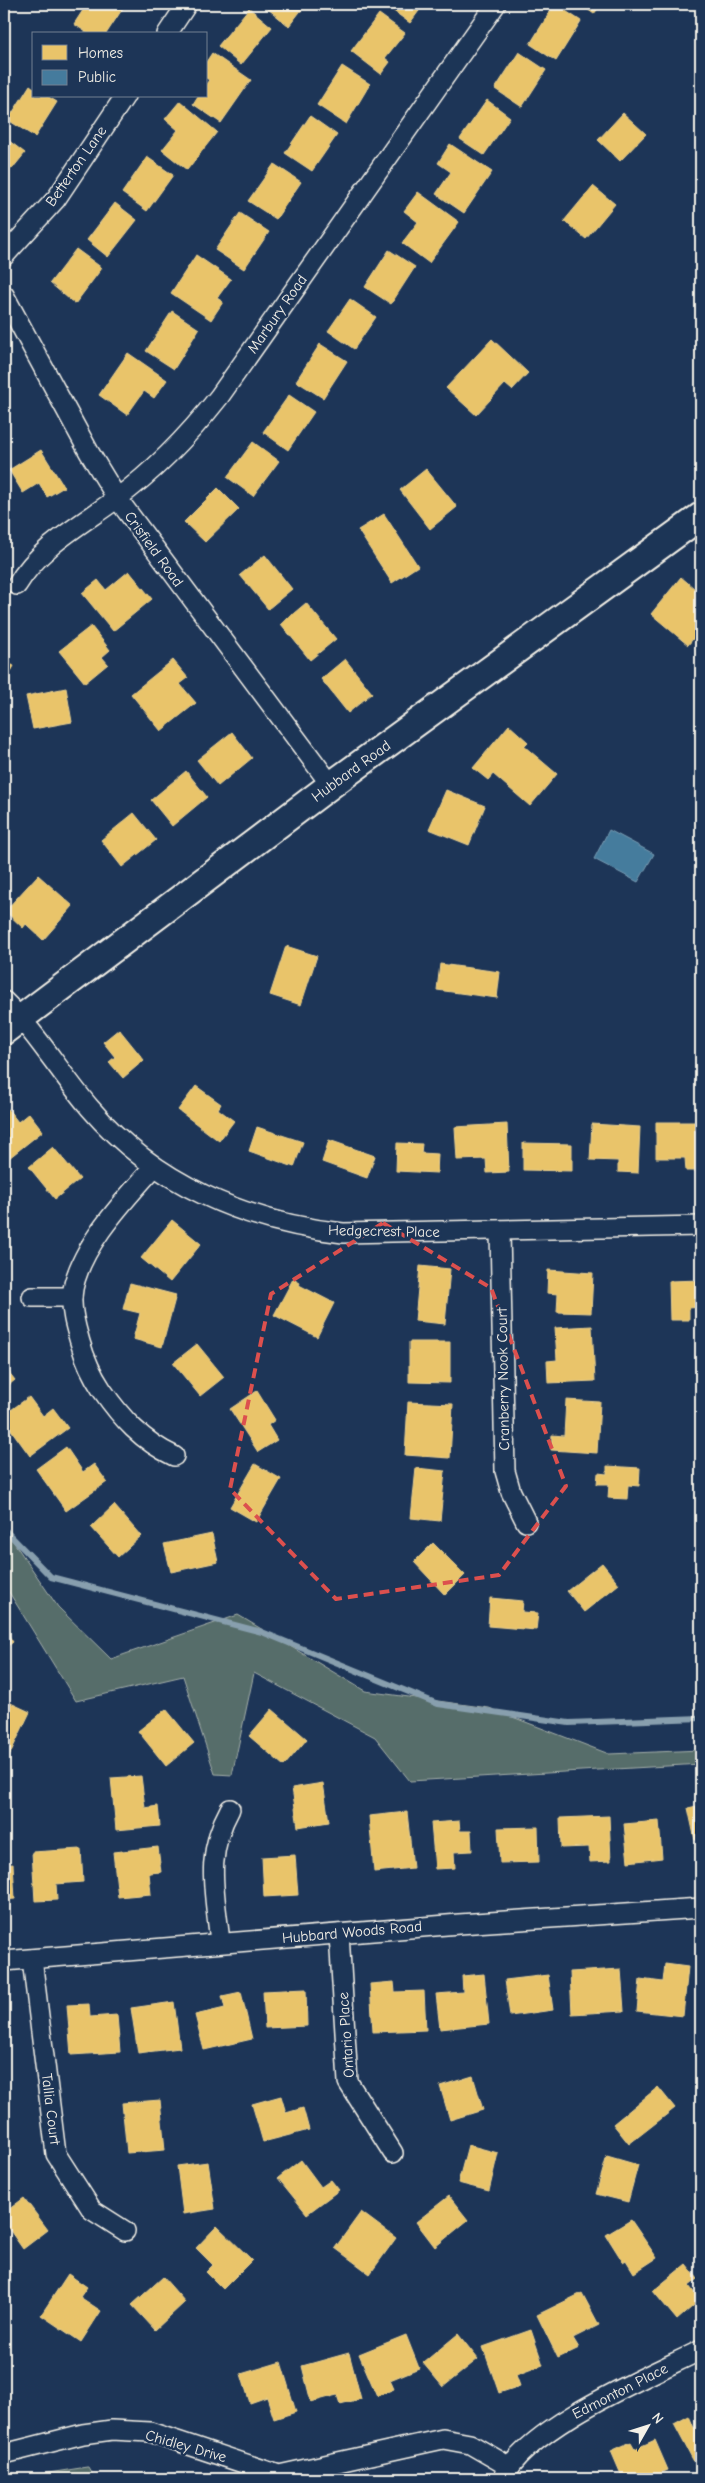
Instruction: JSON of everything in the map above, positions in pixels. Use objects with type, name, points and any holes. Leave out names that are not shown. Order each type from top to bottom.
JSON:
[{"type":"main road","name":"Hubbard Road","points":[[10,1017],[701,516]]},
{"type":"street","points":[[168,32],[187,4]]},
{"type":"street","name":"Marbury Road","points":[[17,585],[25,572],[58,540],[117,498],[177,447],[219,397],[496,4]]},
{"type":"street","name":"Betterton Lane","points":[[4,256],[56,199],[124,98]]},
{"type":"street","name":"Crisfield Road","points":[[4,295],[89,452],[117,498],[331,785]]},
{"type":"street","name":"Hedgecrest Place","points":[[10,1017],[118,1137],[154,1166],[206,1196],[266,1220],[310,1229],[343,1233],[701,1226]]},
{"type":"street","points":[[154,1166],[110,1216],[96,1238],[77,1277],[72,1298],[74,1322],[86,1363],[99,1385],[131,1428],[145,1440],[174,1456]]},
{"type":"street","name":"Cranberry Nook Court","points":[[500,1231],[505,1471],[511,1492],[526,1522]]},
{"type":"street","points":[[32,1297],[72,1298]]},
{"type":"street","points":[[220,1942],[212,1870],[214,1848],[220,1828],[230,1809]]},
{"type":"street","name":"Hubbard Woods Road","points":[[4,1961],[220,1942],[701,1908]]},
{"type":"street","name":"Ontario Place","points":[[340,1934],[348,2082],[393,2153]]},
{"type":"street","name":"Tallia Court","points":[[32,1959],[56,2154],[92,2210],[125,2231]]},
{"type":"street","name":"Edmonton Place","points":[[506,2473],[562,2420],[701,2350]]},
{"type":"street","name":"Chidley Drive","points":[[4,2454],[83,2434],[112,2430],[150,2432],[279,2475],[443,2440],[470,2444],[506,2473]]},
{"type":"highlighted area","points":[[383,1223],[491,1288],[566,1486],[499,1575],[336,1599],[230,1489],[271,1294]]},
{"type":"green space","points":[[4,1528],[58,1607],[111,1659],[238,1615],[365,1691],[489,1708],[609,1754],[701,1750],[701,1764],[410,1781],[375,1737],[254,1673],[232,1775],[215,1774],[183,1676],[76,1701],[4,1584]]},
{"type":"green space","points":[[87,2467],[95,2479],[10,2479]]},
{"type":"building: Homes","points":[[87,4],[125,5],[107,32],[86,32],[74,24]]},
{"type":"building: Homes","points":[[262,4],[306,4],[289,26]]},
{"type":"building: Homes","points":[[390,4],[424,4],[410,23],[388,7]]},
{"type":"building: Homes","points":[[555,4],[581,21],[556,61],[530,44]]},
{"type":"building: Homes","points":[[580,4],[601,4],[594,14]]},
{"type":"building: Homes","points":[[249,8],[272,27],[241,65],[218,46]]},
{"type":"building: Homes","points":[[379,14],[405,33],[385,58],[390,62],[381,74],[351,51]]},
{"type":"building: Homes","points":[[519,52],[546,70],[522,107],[495,89]]},
{"type":"building: Homes","points":[[212,53],[251,80],[221,123],[193,104],[197,98],[208,98],[208,59]]},
{"type":"building: Homes","points":[[342,66],[370,84],[346,124],[317,105]]},
{"type":"building: Homes","points":[[30,85],[32,86],[32,98],[50,98],[57,102],[35,137],[8,120]]},
{"type":"building: Homes","points":[[487,100],[510,117],[484,155],[460,139]]},
{"type":"building: Homes","points":[[180,101],[217,132],[187,170],[162,150],[178,130],[165,119]]},
{"type":"building: Homes","points":[[623,113],[646,134],[620,161],[598,140]]},
{"type":"building: Homes","points":[[310,116],[337,135],[312,171],[285,153]]},
{"type":"building: Homes","points":[[4,137],[25,153],[12,169],[5,164],[4,167]]},
{"type":"building: Homes","points":[[450,144],[492,172],[464,213],[436,194],[451,172],[438,163]]},
{"type":"building: Homes","points":[[147,157],[173,175],[147,211],[122,193]]},
{"type":"building: Homes","points":[[274,164],[301,182],[276,219],[248,201]]},
{"type":"building: Homes","points":[[593,186],[615,204],[586,239],[564,221]]},
{"type":"building: Homes","points":[[418,192],[459,222],[429,263],[402,243],[418,222],[404,211]]},
{"type":"building: Homes","points":[[115,203],[137,220],[108,257],[87,240]]},
{"type":"building: Homes","points":[[240,213],[269,232],[244,269],[215,250]]},
{"type":"building: Homes","points":[[76,249],[102,268],[75,304],[50,283]]},
{"type":"building: Homes","points":[[389,250],[415,267],[391,304],[365,287]]},
{"type":"building: Homes","points":[[196,255],[231,279],[217,298],[223,302],[211,320],[171,293]]},
{"type":"building: Homes","points":[[350,299],[376,317],[354,349],[328,331]]},
{"type":"building: Homes","points":[[172,311],[199,329],[174,369],[146,351]]},
{"type":"building: Homes","points":[[492,339],[528,373],[512,390],[505,384],[476,415],[446,388]]},
{"type":"building: Homes","points":[[320,344],[347,361],[323,398],[296,381]]},
{"type":"building: Homes","points":[[128,353],[167,380],[154,398],[144,391],[127,415],[99,395]]},
{"type":"building: Homes","points":[[289,395],[314,412],[288,450],[263,432]]},
{"type":"building: Homes","points":[[253,442],[279,461],[253,496],[227,477]]},
{"type":"building: Homes","points":[[41,450],[64,487],[47,497],[39,483],[23,493],[9,470]]},
{"type":"building: Homes","points":[[426,469],[457,507],[430,529],[400,490]]},
{"type":"building: Homes","points":[[218,488],[239,509],[205,542],[184,522]]},
{"type":"building: Homes","points":[[384,514],[418,566],[392,583],[358,530]]},
{"type":"building: Homes","points":[[265,555],[292,589],[268,609],[240,575]]},
{"type":"building: Homes","points":[[129,571],[152,599],[113,631],[82,593],[98,580],[106,590]]},
{"type":"building: Homes","points":[[681,577],[701,594],[701,629],[688,645],[651,614]]},
{"type":"building: Homes","points":[[306,603],[336,639],[310,660],[281,624]]},
{"type":"building: Homes","points":[[91,626],[110,650],[102,657],[108,664],[85,683],[59,651]]},
{"type":"building: Homes","points":[[345,659],[372,693],[348,713],[321,679]]},
{"type":"building: Homes","points":[[173,660],[188,678],[180,684],[196,703],[161,731],[131,694]]},
{"type":"building: Homes","points":[[4,661],[14,666],[4,684]]},
{"type":"building: Homes","points":[[66,688],[72,722],[33,729],[26,696]]},
{"type":"building: Homes","points":[[509,725],[528,742],[524,746],[557,774],[530,806],[493,774],[488,780],[473,768]]},
{"type":"building: Homes","points":[[232,732],[252,758],[218,786],[197,760]]},
{"type":"building: Homes","points":[[186,771],[207,797],[172,826],[151,800]]},
{"type":"building: Homes","points":[[446,790],[485,806],[469,845],[429,829]]},
{"type":"building: Homes","points":[[134,813],[156,840],[122,867],[101,840]]},
{"type":"building: Homes","points":[[38,875],[73,906],[43,940],[26,924],[23,928],[5,911]]},
{"type":"building: Homes","points":[[286,946],[317,956],[301,1005],[270,995]]},
{"type":"building: Homes","points":[[440,964],[500,972],[497,998],[437,990]]},
{"type":"building: Homes","points":[[119,1029],[144,1060],[123,1078],[109,1062],[115,1057],[103,1042]]},
{"type":"building: Homes","points":[[196,1086],[221,1104],[218,1109],[234,1121],[219,1141],[178,1110]]},
{"type":"building: Homes","points":[[4,1104],[18,1122],[29,1113],[43,1131],[4,1162]]},
{"type":"building: Homes","points":[[656,1122],[701,1122],[701,1171],[686,1171],[685,1158],[656,1158]]},
{"type":"building: Homes","points":[[507,1124],[509,1172],[487,1173],[486,1159],[457,1160],[455,1127]]},
{"type":"building: Homes","points":[[592,1124],[640,1127],[638,1173],[618,1172],[618,1161],[590,1160]]},
{"type":"building: Homes","points":[[257,1127],[303,1142],[294,1167],[249,1151]]},
{"type":"building: Homes","points":[[329,1140],[375,1156],[367,1178],[322,1162]]},
{"type":"building: Homes","points":[[397,1143],[422,1144],[421,1153],[438,1154],[437,1173],[396,1171]]},
{"type":"building: Homes","points":[[523,1143],[572,1144],[572,1171],[523,1170]]},
{"type":"building: Homes","points":[[53,1147],[80,1179],[55,1199],[29,1167]]},
{"type":"building: Homes","points":[[172,1220],[201,1244],[170,1282],[141,1258]]},
{"type":"building: Homes","points":[[420,1266],[450,1269],[445,1324],[415,1321]]},
{"type":"building: Homes","points":[[548,1270],[593,1273],[591,1313],[557,1312],[558,1294],[547,1293]]},
{"type":"building: Homes","points":[[293,1279],[300,1283],[299,1285],[334,1303],[317,1337],[274,1315]]},
{"type":"building: Homes","points":[[701,1280],[701,1307],[689,1308],[689,1320],[670,1320],[669,1281]]},
{"type":"building: Homes","points":[[130,1283],[176,1295],[162,1347],[133,1339],[140,1313],[123,1309]]},
{"type":"building: Homes","points":[[592,1326],[595,1381],[548,1383],[547,1361],[557,1360],[555,1328]]},
{"type":"building: Homes","points":[[409,1342],[450,1342],[450,1383],[409,1382]]},
{"type":"building: Homes","points":[[197,1344],[224,1377],[200,1396],[173,1363]]},
{"type":"building: Homes","points":[[4,1366],[15,1380],[4,1389]]},
{"type":"building: Homes","points":[[257,1391],[275,1420],[268,1425],[277,1440],[258,1452],[230,1409]]},
{"type":"building: Homes","points":[[29,1397],[43,1416],[53,1408],[68,1428],[30,1456],[4,1420],[4,1415]]},
{"type":"building: Homes","points":[[566,1400],[600,1402],[597,1453],[551,1450],[552,1435],[564,1436]]},
{"type":"building: Homes","points":[[408,1402],[453,1404],[450,1458],[405,1455]]},
{"type":"building: Homes","points":[[66,1447],[83,1472],[94,1464],[107,1482],[66,1511],[36,1469]]},
{"type":"building: Homes","points":[[255,1464],[281,1479],[256,1522],[230,1507]]},
{"type":"building: Homes","points":[[607,1466],[640,1468],[639,1486],[628,1485],[627,1499],[608,1498],[609,1484],[597,1484],[598,1473],[607,1474]]},
{"type":"building: Homes","points":[[416,1468],[445,1471],[440,1521],[411,1518]]},
{"type":"building: Homes","points":[[114,1505],[141,1536],[118,1557],[91,1527]]},
{"type":"building: Homes","points":[[212,1534],[218,1562],[171,1572],[164,1544]]},
{"type":"building: Homes","points":[[433,1543],[465,1575],[445,1595],[414,1562]]},
{"type":"building: Homes","points":[[602,1563],[619,1584],[584,1612],[567,1591]]},
{"type":"building: Homes","points":[[490,1598],[523,1601],[522,1612],[538,1613],[536,1630],[488,1626]]},
{"type":"building: Homes","points":[[4,1629],[13,1642],[4,1649]]},
{"type":"building: Homes","points":[[4,1700],[30,1712],[8,1758],[4,1756]]},
{"type":"building: Homes","points":[[166,1709],[194,1743],[166,1766],[138,1731]]},
{"type":"building: Homes","points":[[272,1709],[307,1739],[284,1766],[249,1736]]},
{"type":"building: Homes","points":[[141,1776],[145,1808],[158,1806],[160,1826],[116,1830],[111,1778]]},
{"type":"building: Homes","points":[[323,1783],[329,1822],[298,1827],[292,1788]]},
{"type":"building: Homes","points":[[701,1805],[701,1839],[695,1840],[688,1808]]},
{"type":"building: Homes","points":[[407,1812],[413,1868],[374,1872],[369,1816]]},
{"type":"building: Homes","points":[[609,1816],[611,1861],[590,1862],[589,1847],[561,1848],[560,1818]]},
{"type":"building: Homes","points":[[459,1821],[460,1831],[471,1831],[472,1851],[454,1852],[455,1868],[435,1869],[431,1823]]},
{"type":"building: Homes","points":[[659,1821],[662,1858],[628,1862],[624,1824]]},
{"type":"building: Homes","points":[[538,1827],[539,1862],[500,1863],[498,1828]]},
{"type":"building: Homes","points":[[158,1847],[161,1872],[149,1873],[151,1894],[118,1897],[113,1852]]},
{"type":"building: Homes","points":[[81,1849],[83,1882],[56,1884],[57,1900],[35,1901],[32,1852]]},
{"type":"building: Homes","points":[[295,1855],[298,1895],[264,1897],[262,1857]]},
{"type":"building: Homes","points":[[13,1864],[15,1899],[4,1900],[4,1865]]},
{"type":"building: Homes","points":[[665,1964],[688,1967],[683,2016],[637,2011],[640,1979],[663,1982]]},
{"type":"building: Homes","points":[[621,1969],[624,2011],[572,2014],[570,1972]]},
{"type":"building: Homes","points":[[484,1974],[489,2024],[440,2029],[436,1994],[463,1992],[462,1976]]},
{"type":"building: Homes","points":[[548,1975],[553,2010],[510,2016],[505,1980]]},
{"type":"building: Homes","points":[[394,1982],[395,1992],[424,1991],[426,2030],[373,2032],[370,1984]]},
{"type":"building: Homes","points":[[306,1989],[307,2026],[265,2028],[263,1991]]},
{"type":"building: Homes","points":[[241,1992],[252,2039],[204,2050],[195,2015],[225,2008],[222,1996]]},
{"type":"building: Homes","points":[[174,2002],[180,2048],[138,2053],[131,2008]]},
{"type":"building: Homes","points":[[89,2004],[90,2017],[117,2015],[120,2052],[71,2055],[67,2005]]},
{"type":"building: Homes","points":[[473,2076],[483,2110],[450,2120],[440,2086]]},
{"type":"building: Homes","points":[[658,2087],[675,2108],[629,2144],[613,2124]]},
{"type":"building: Homes","points":[[281,2096],[286,2113],[303,2108],[309,2130],[263,2142],[252,2104]]},
{"type":"building: Homes","points":[[160,2100],[165,2150],[127,2153],[122,2103]]},
{"type":"building: Homes","points":[[468,2145],[498,2153],[489,2191],[458,2183]]},
{"type":"building: Homes","points":[[607,2156],[638,2165],[628,2202],[596,2194]]},
{"type":"building: Homes","points":[[301,2160],[321,2187],[331,2180],[339,2190],[307,2214],[278,2178]]},
{"type":"building: Homes","points":[[208,2162],[215,2209],[183,2214],[177,2166]]},
{"type":"building: Homes","points":[[449,2196],[468,2220],[435,2247],[416,2222]]},
{"type":"building: Homes","points":[[24,2198],[48,2230],[23,2249],[4,2222],[4,2213]]},
{"type":"building: Homes","points":[[361,2212],[396,2238],[370,2274],[335,2248]]},
{"type":"building: Homes","points":[[631,2220],[657,2258],[634,2273],[626,2260],[623,2262],[606,2235]]},
{"type":"building: Homes","points":[[217,2226],[252,2260],[223,2289],[206,2272],[213,2265],[196,2248]]},
{"type":"building: Homes","points":[[686,2264],[698,2279],[689,2286],[700,2300],[677,2320],[653,2291]]},
{"type":"building: Homes","points":[[68,2274],[87,2287],[80,2297],[101,2311],[81,2342],[41,2315]]},
{"type":"building: Homes","points":[[163,2277],[185,2302],[155,2330],[132,2305]]},
{"type":"building: Homes","points":[[582,2293],[599,2325],[573,2338],[579,2348],[558,2358],[537,2315]]},
{"type":"building: Homes","points":[[531,2330],[543,2365],[516,2375],[520,2386],[499,2393],[483,2347]]},
{"type":"building: Homes","points":[[458,2334],[478,2359],[443,2387],[423,2363]]},
{"type":"building: Homes","points":[[406,2335],[419,2368],[390,2380],[394,2389],[377,2396],[359,2354]]},
{"type":"building: Homes","points":[[349,2353],[361,2399],[340,2404],[337,2395],[311,2402],[302,2366]]},
{"type":"building: Homes","points":[[281,2362],[296,2412],[274,2419],[267,2397],[250,2403],[241,2374]]},
{"type":"building: Homes","points":[[689,2416],[694,2428],[701,2424],[700,2473],[674,2424]]},
{"type":"building: Homes","points":[[655,2440],[668,2470],[647,2479],[623,2479],[611,2451],[631,2442],[635,2449]]},
{"type":"building: Public","points":[[609,830],[654,854],[638,882],[594,859]]},
{"type":"waterway","points":[[4,1529],[51,1577],[262,1632],[438,1704],[569,1723],[701,1718]]}]
